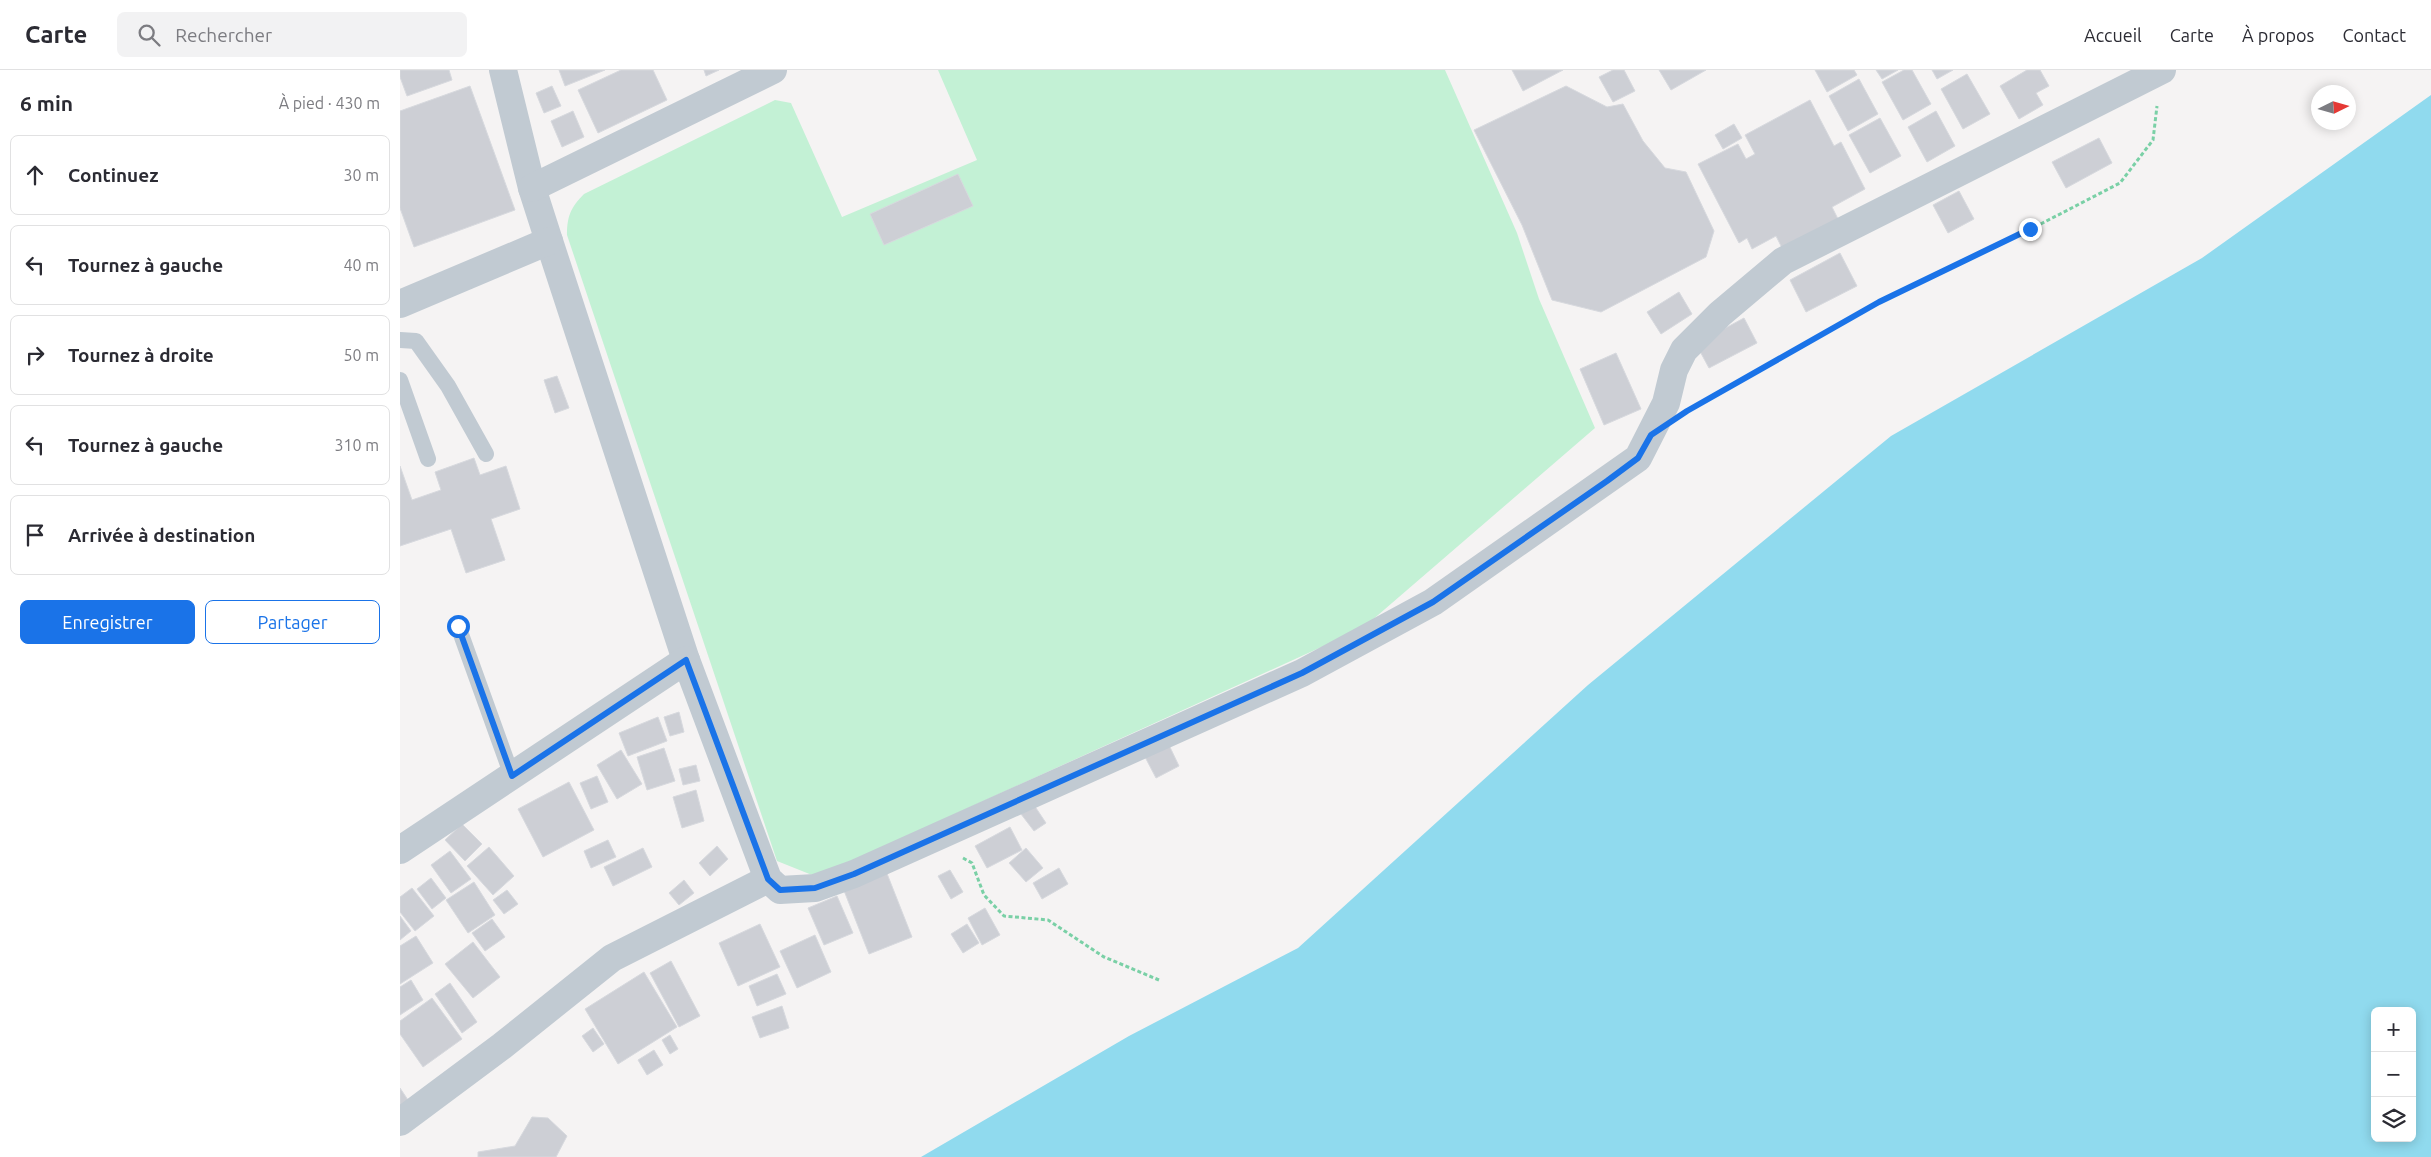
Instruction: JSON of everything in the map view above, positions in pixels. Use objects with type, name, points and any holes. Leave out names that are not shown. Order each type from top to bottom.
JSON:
[{"type":"street","points":[[504,70],[532,188],[686,660],[768,879],[780,890],[815,888],[854,874],[1302,673],[1441,597],[1638,458],[1666,404],[1674,370],[1684,350],[1720,314],[1783,261],[2161,70]]},
{"type":"street","points":[[532,188],[773,70]]},
{"type":"street","points":[[400,304],[549,241]]},
{"type":"street","points":[[400,850],[686,660]]},
{"type":"street","points":[[400,1122],[502,1046],[612,958],[768,879]]},
{"type":"lane","points":[[400,340],[416,341],[448,386],[486,454]]},
{"type":"lane","points":[[400,380],[428,459]]},
{"type":"lane","points":[[458,626],[512,776]]},
{"type":"path","points":[[1651,435],[1687,411],[1879,302],[2120,183],[2153,140],[2161,70]]},
{"type":"path","points":[[959,856],[972,863],[984,895],[1004,916],[1048,920],[1104,957],[1160,980]]},
{"type":"green space","points":[[938,70],[1445,70],[1517,233],[1539,299],[1595,428],[1363,628],[817,877],[777,861],[567,235],[568,222],[573,208],[584,194],[775,100],[791,103],[842,217],[977,160]]},
{"type":"water","points":[[2431,95],[2431,1157],[921,1157],[1129,1036],[1298,948],[1588,685],[1891,436],[2202,258]]},
{"type":"building","points":[[400,70],[449,70],[452,80],[407,96],[400,77]]},
{"type":"building","points":[[559,70],[605,70],[565,86]]},
{"type":"building","points":[[621,70],[653,70],[667,100],[598,133],[578,90]]},
{"type":"building","points":[[704,70],[719,70],[706,76]]},
{"type":"building","points":[[1512,70],[1563,70],[1523,91]]},
{"type":"building","points":[[1613,70],[1624,70],[1635,91],[1613,102],[1599,77]]},
{"type":"building","points":[[1659,70],[1706,70],[1671,90]]},
{"type":"building","points":[[1815,70],[1854,70],[1857,75],[1827,92]]},
{"type":"building","points":[[1876,70],[1898,70],[1882,79]]},
{"type":"building","points":[[1904,70],[1912,70],[1931,104],[1903,120],[1882,82]]},
{"type":"building","points":[[1932,70],[1953,70],[1937,79]]},
{"type":"building","points":[[2027,70],[2040,70],[2049,86],[2036,93],[2043,105],[2019,119],[2000,86]]},
{"type":"building","points":[[1967,74],[1990,114],[1963,129],[1941,89]]},
{"type":"building","points":[[1859,79],[1878,114],[1848,131],[1829,96]]},
{"type":"building","points":[[470,86],[515,210],[414,247],[400,208],[400,111]]},
{"type":"building","points":[[552,86],[561,106],[544,113],[536,93]]},
{"type":"building","points":[[1566,86],[1607,107],[1623,104],[1643,141],[1665,168],[1686,172],[1714,231],[1706,257],[1601,312],[1552,300],[1522,225],[1474,130]]},
{"type":"building","points":[[1810,100],[1834,146],[1841,142],[1865,189],[1832,207],[1839,221],[1783,250],[1776,236],[1752,249],[1747,238],[1739,243],[1698,164],[1738,144],[1746,159],[1755,154],[1745,135]]},
{"type":"building","points":[[573,111],[584,137],[562,147],[551,121]]},
{"type":"building","points":[[1936,111],[1955,146],[1927,162],[1908,127]]},
{"type":"building","points":[[1880,118],[1901,156],[1870,173],[1849,135]]},
{"type":"building","points":[[1734,124],[1742,138],[1723,149],[1715,135]]},
{"type":"building","points":[[2099,138],[2112,163],[2066,188],[2052,162]]},
{"type":"building","points":[[958,174],[973,206],[884,245],[870,214]]},
{"type":"building","points":[[1959,191],[1974,219],[1948,233],[1933,205]]},
{"type":"building","points":[[1840,253],[1857,286],[1806,312],[1790,280]]},
{"type":"building","points":[[1679,292],[1692,314],[1661,334],[1647,312]]},
{"type":"building","points":[[1744,318],[1757,343],[1709,368],[1696,344]]},
{"type":"building","points":[[1616,353],[1641,409],[1604,425],[1580,369]]},
{"type":"building","points":[[557,376],[569,408],[555,413],[544,380]]},
{"type":"building","points":[[474,458],[480,475],[506,466],[520,509],[491,519],[505,560],[466,573],[451,529],[400,546],[400,466],[412,500],[441,490],[435,472]]},
{"type":"building","points":[[679,712],[684,732],[670,736],[664,717]]},
{"type":"building","points":[[658,717],[667,741],[628,756],[619,733]]},
{"type":"building","points":[[1168,743],[1179,766],[1156,778],[1144,755]]},
{"type":"building","points":[[664,748],[675,781],[647,790],[637,757]]},
{"type":"building","points":[[621,750],[642,784],[617,799],[597,765]]},
{"type":"building","points":[[696,765],[700,781],[683,785],[679,769]]},
{"type":"building","points":[[597,776],[608,802],[591,809],[580,783]]},
{"type":"building","points":[[569,782],[594,830],[543,857],[518,809]]},
{"type":"building","points":[[696,790],[704,821],[682,828],[673,797]]},
{"type":"building","points":[[1034,805],[1046,823],[1034,831],[1021,814]]},
{"type":"building","points":[[462,824],[482,844],[465,861],[445,840]]},
{"type":"building","points":[[1010,827],[1022,850],[987,868],[975,846]]},
{"type":"building","points":[[608,840],[616,857],[591,868],[584,851]]},
{"type":"building","points":[[717,846],[728,859],[710,876],[699,863]]},
{"type":"building","points":[[489,847],[514,876],[493,895],[467,866]]},
{"type":"building","points":[[643,848],[652,867],[613,886],[604,867]]},
{"type":"building","points":[[1026,848],[1043,868],[1026,882],[1009,863]]},
{"type":"building","points":[[450,851],[471,879],[451,893],[431,865]]},
{"type":"building","points":[[884,866],[912,937],[869,954],[841,883]]},
{"type":"building","points":[[1059,868],[1068,884],[1042,899],[1033,883]]},
{"type":"building","points":[[950,870],[963,892],[951,899],[938,876]]},
{"type":"building","points":[[431,878],[446,898],[432,909],[417,889]]},
{"type":"building","points":[[684,880],[694,893],[679,905],[669,893]]},
{"type":"building","points":[[474,882],[495,915],[468,933],[446,900]]},
{"type":"building","points":[[412,888],[434,916],[415,931],[400,912],[400,897]]},
{"type":"building","points":[[507,890],[518,904],[504,914],[493,900]]},
{"type":"building","points":[[837,896],[853,933],[824,945],[808,908]]},
{"type":"building","points":[[985,908],[1000,935],[982,945],[968,918]]},
{"type":"building","points":[[400,916],[411,931],[400,940]]},
{"type":"building","points":[[492,919],[505,937],[485,951],[472,933]]},
{"type":"building","points":[[760,924],[780,967],[738,986],[719,943]]},
{"type":"building","points":[[967,924],[979,943],[963,953],[951,934]]},
{"type":"building","points":[[815,935],[831,972],[797,988],[780,951]]},
{"type":"building","points":[[416,936],[433,963],[400,984],[400,946]]},
{"type":"building","points":[[473,942],[500,977],[473,998],[445,964]]},
{"type":"building","points":[[671,961],[700,1016],[679,1027],[650,973]]},
{"type":"building","points":[[644,972],[677,1027],[618,1064],[585,1009]]},
{"type":"building","points":[[777,974],[786,994],[757,1006],[749,986]]},
{"type":"building","points":[[411,980],[423,1000],[400,1015],[400,987]]},
{"type":"building","points":[[450,983],[477,1022],[462,1033],[435,994]]},
{"type":"building","points":[[432,998],[462,1039],[423,1067],[400,1034],[400,1021]]},
{"type":"building","points":[[782,1006],[789,1028],[760,1038],[752,1017]]},
{"type":"building","points":[[593,1028],[604,1044],[593,1052],[582,1036]]},
{"type":"building","points":[[670,1035],[678,1049],[670,1054],[662,1040]]},
{"type":"building","points":[[654,1050],[663,1065],[647,1075],[638,1060]]},
{"type":"building","points":[[400,1088],[410,1103],[400,1110]]},
{"type":"building","points":[[532,1117],[548,1118],[567,1136],[556,1157],[478,1157],[478,1152],[515,1146]]},
{"type":"route","points":[[458,626],[512,776],[686,660],[768,879],[780,890],[815,888],[854,874],[1302,673],[1433,602],[1638,458],[1651,435],[1687,411],[1879,302],[2030,229]]}]
